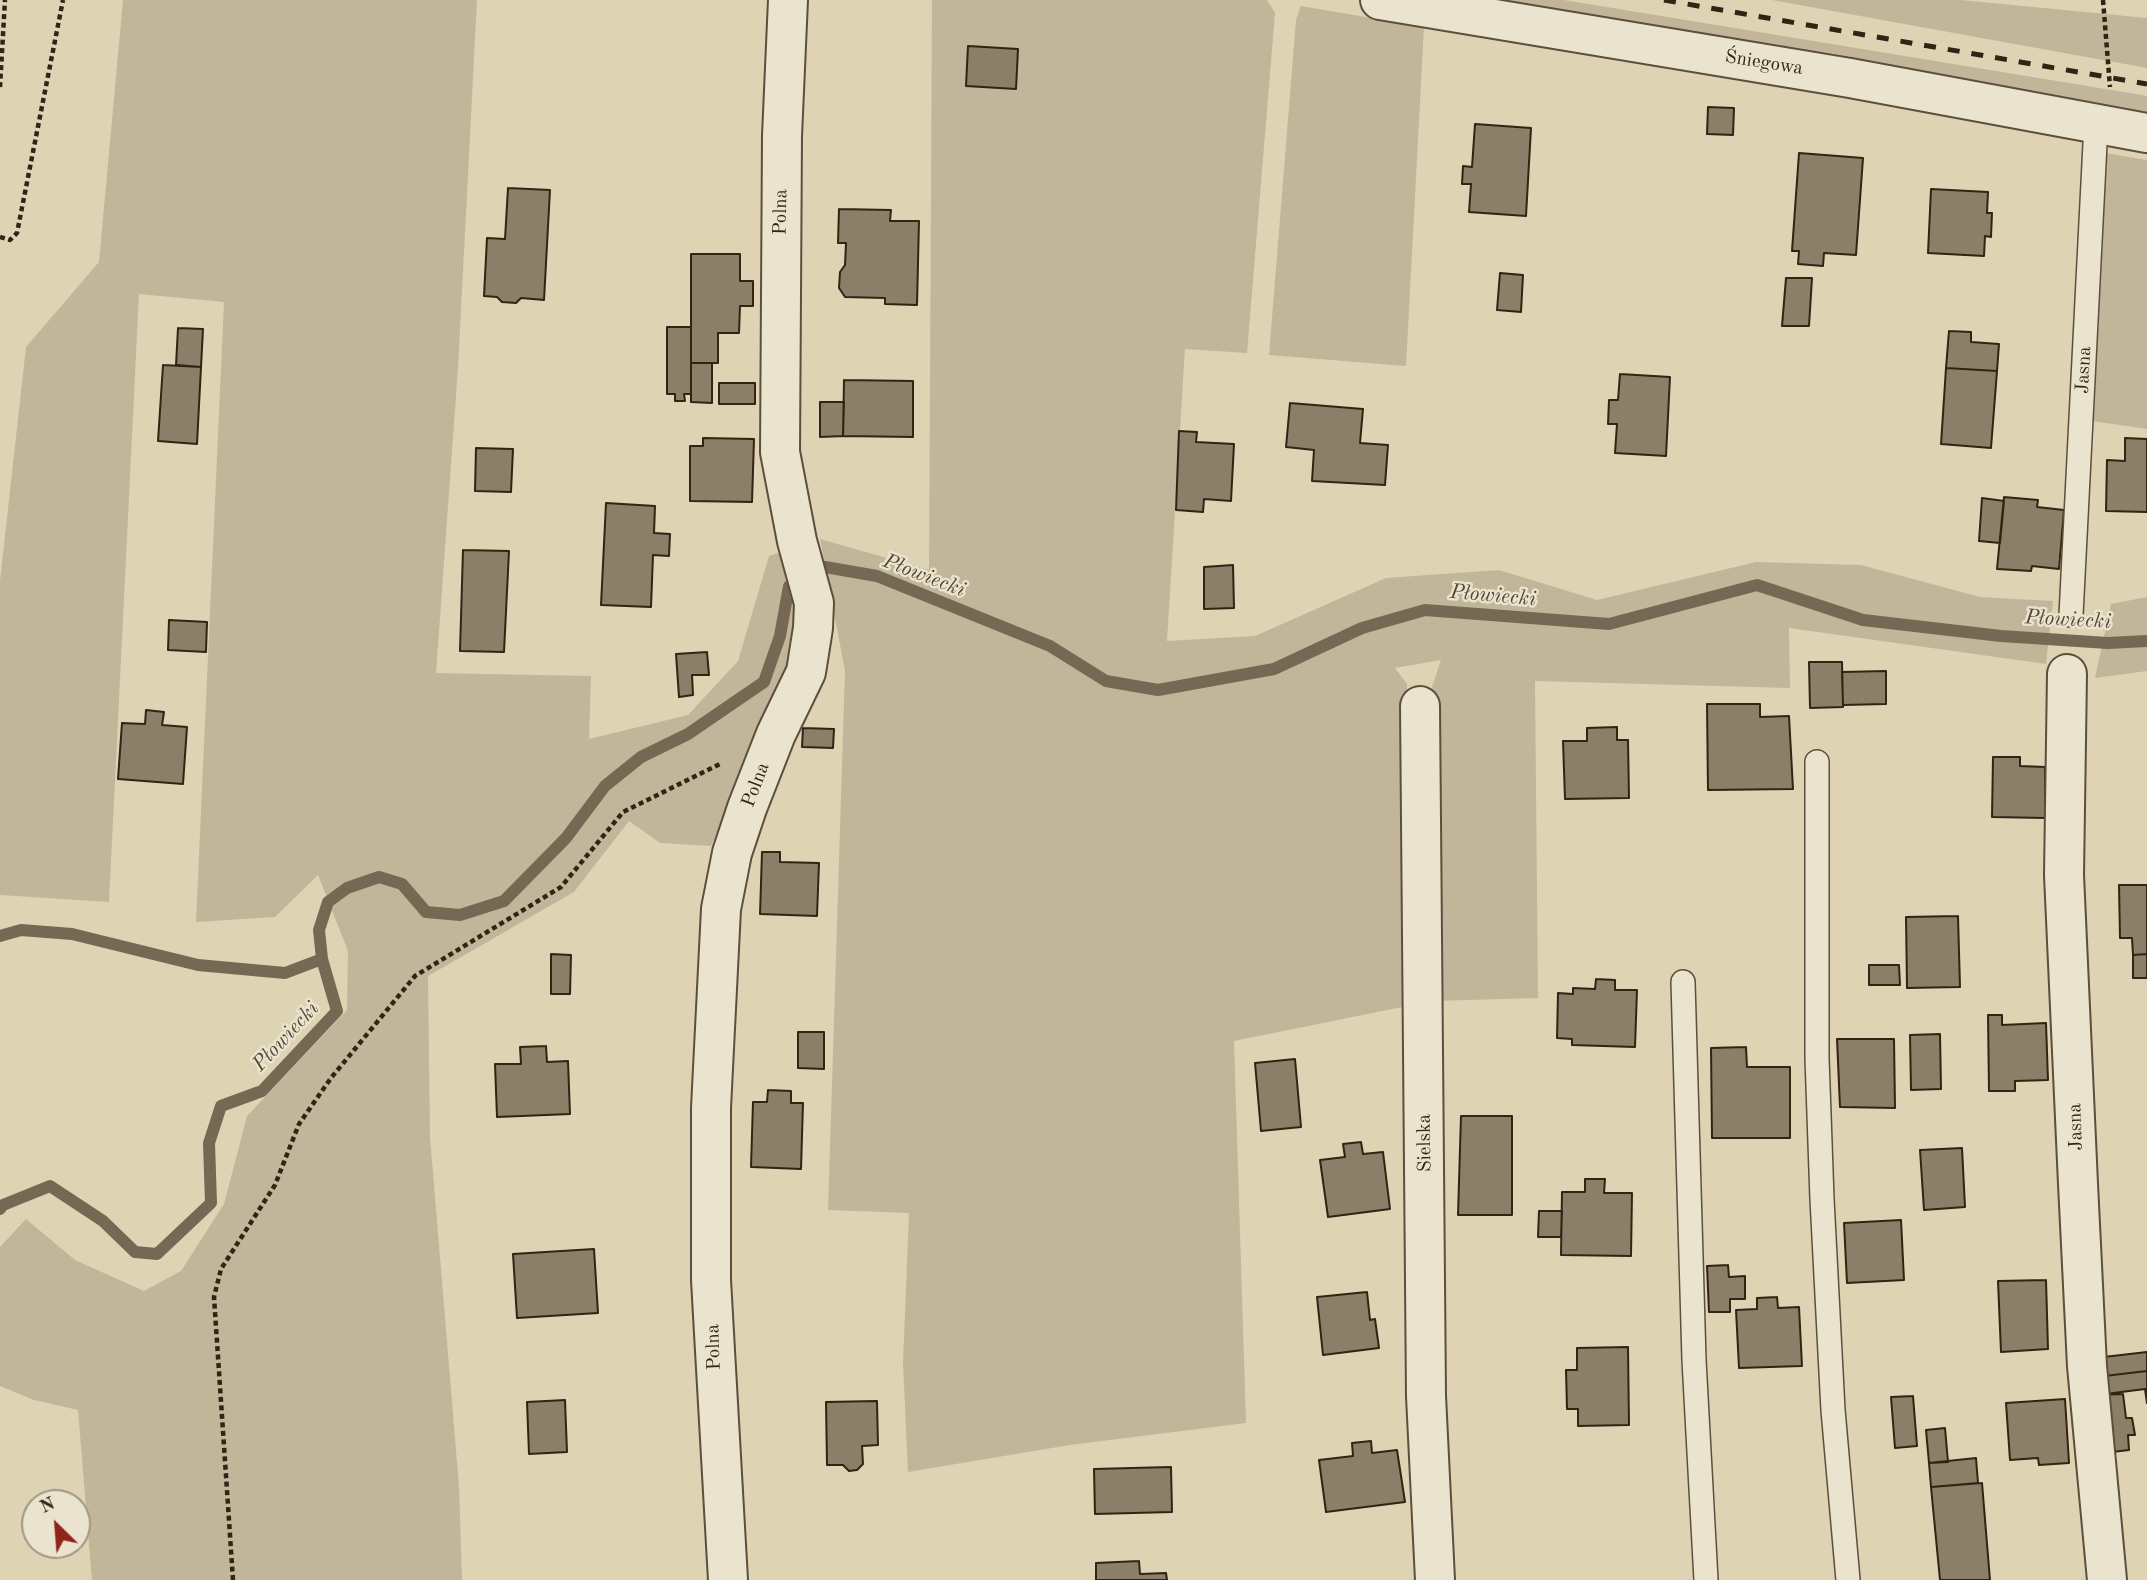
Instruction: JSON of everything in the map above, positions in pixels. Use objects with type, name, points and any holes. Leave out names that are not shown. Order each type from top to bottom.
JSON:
[{"type":"street","name":"Polna","points":[[728,1580],[711,1280],[711,1108],[721,909],[733,853],[747,808],[776,734],[806,672],[814,603],[797,541],[780,452],[782,136],[788,0]]},
{"type":"street","name":"Śniegowa","points":[[1380,0],[1850,78],[2118,128]]},
{"type":"street","name":"Jasna","points":[[2067,674],[2064,875],[2087,1366],[2107,1580]]},
{"type":"street","name":"Sielska","points":[[1420,706],[1426,1396],[1435,1580]]},
{"type":"lane","name":"Jasna","points":[[2071,615],[2118,128]]},
{"type":"lane","points":[[1817,762],[1817,1058],[1833,1410],[1848,1580]]},
{"type":"lane","points":[[1683,982],[1694,1360],[1706,1580]]},
{"type":"path","points":[[0,87],[5,0]]},
{"type":"path","points":[[0,237],[10,240],[17,233],[63,0]]},
{"type":"path","points":[[2103,0],[2118,128]]},
{"type":"path","points":[[233,1580],[214,1297],[221,1269],[275,1185],[299,1124],[331,1078],[415,976],[561,887],[623,812],[776,734]]},
{"type":"shaded area","points":[[123,0],[477,0],[458,368],[436,673],[591,676],[589,739],[688,715],[738,661],[769,556],[784,551],[802,622],[769,714],[711,846],[660,843],[629,821],[574,892],[428,976],[430,1137],[459,1486],[462,1580],[92,1580],[91,1489],[85,1489],[78,1410],[34,1400],[0,1386],[0,1247],[26,1219],[75,1260],[144,1291],[181,1271],[224,1204],[247,1116],[347,1010],[348,951],[318,875],[275,917],[196,922],[224,302],[139,294],[109,902],[0,895],[0,581],[26,347],[99,262]]},
{"type":"shaded area","points":[[932,0],[1267,0],[1275,13],[1247,353],[1185,349],[1167,641],[1255,636],[1386,578],[1499,570],[1597,600],[1756,562],[1861,565],[1980,597],[2053,601],[2046,664],[1789,628],[1790,688],[1535,681],[1538,998],[1433,1001],[1430,693],[1441,660],[1395,668],[1407,684],[1407,1006],[1234,1041],[1246,1423],[1070,1445],[908,1472],[903,1363],[909,1213],[828,1210],[845,671],[820,539],[929,570]]},
{"type":"shaded area","points":[[1486,0],[1564,0],[2142,95],[2147,96],[2147,115],[1831,53],[1689,37]]},
{"type":"shaded area","points":[[1772,0],[1961,0],[2147,18],[2147,68]]},
{"type":"shaded area","points":[[1301,6],[1424,27],[1406,366],[1269,355],[1296,20]]},
{"type":"shaded area","points":[[2105,153],[2147,160],[2147,429],[2092,421]]},
{"type":"shaded area","points":[[2147,597],[2147,671],[2095,678],[2111,604]]},
{"type":"building","points":[[968,46],[1018,49],[1016,89],[966,86]]},
{"type":"building","points":[[1708,107],[1734,108],[1733,135],[1707,134]]},
{"type":"building","points":[[1475,124],[1531,128],[1526,216],[1469,212],[1471,184],[1462,184],[1463,166],[1472,167]]},
{"type":"building","points":[[1799,153],[1863,158],[1856,255],[1824,253],[1823,266],[1798,264],[1799,251],[1792,251]]},
{"type":"building","points":[[508,188],[550,190],[544,300],[521,298],[516,303],[484,296],[487,238],[505,239]]},
{"type":"building","points":[[1931,189],[1988,192],[1987,213],[1992,213],[1991,237],[1985,236],[1984,256],[1928,253]]},
{"type":"building","points":[[839,209],[891,210],[890,221],[919,221],[917,305],[885,304],[885,298],[845,297],[839,288],[840,272],[845,265],[846,243],[838,243]]},
{"type":"building","points":[[691,254],[740,254],[740,281],[753,281],[753,306],[740,306],[739,333],[718,333],[718,363],[691,363]]},
{"type":"building","points":[[1500,273],[1523,275],[1521,312],[1497,310]]},
{"type":"building","points":[[1786,278],[1812,278],[1809,326],[1782,326]]},
{"type":"building","points":[[667,327],[691,327],[691,394],[684,394],[685,401],[675,401],[675,394],[667,394]]},
{"type":"building","points":[[178,328],[203,329],[201,367],[176,365]]},
{"type":"building","points":[[1949,331],[1971,332],[1971,342],[1999,344],[1997,371],[1946,368]]},
{"type":"building","points":[[691,363],[712,363],[712,403],[691,402]]},
{"type":"building","points":[[163,365],[201,367],[197,444],[158,441]]},
{"type":"building","points":[[1946,368],[1997,371],[1991,448],[1941,444]]},
{"type":"building","points":[[1620,374],[1670,377],[1666,456],[1615,453],[1617,424],[1608,424],[1609,400],[1618,400]]},
{"type":"building","points":[[844,380],[913,381],[913,437],[843,436]]},
{"type":"building","points":[[719,383],[755,383],[755,404],[719,404]]},
{"type":"building","points":[[820,402],[844,402],[843,436],[820,437]]},
{"type":"building","points":[[1290,403],[1363,409],[1360,443],[1388,445],[1385,485],[1312,481],[1314,450],[1286,447]]},
{"type":"building","points":[[1179,431],[1197,432],[1196,442],[1234,444],[1231,501],[1204,499],[1203,512],[1176,510]]},
{"type":"building","points":[[703,438],[754,439],[752,502],[690,501],[690,446],[703,446]]},
{"type":"building","points":[[2125,438],[2147,439],[2147,512],[2106,511],[2107,460],[2125,461]]},
{"type":"building","points":[[476,448],[513,449],[511,492],[475,491]]},
{"type":"building","points":[[2004,497],[2038,500],[2037,507],[2064,510],[2059,569],[2032,566],[2031,571],[1997,569]]},
{"type":"building","points":[[1982,498],[2004,501],[2000,543],[1979,541]]},
{"type":"building","points":[[606,503],[655,506],[654,533],[670,534],[669,556],[653,555],[651,607],[601,605]]},
{"type":"building","points":[[463,550],[509,551],[504,652],[460,651]]},
{"type":"building","points":[[1233,565],[1234,608],[1204,609],[1204,567]]},
{"type":"building","points":[[169,620],[207,622],[206,652],[168,650]]},
{"type":"building","points":[[707,652],[709,675],[692,675],[693,695],[679,697],[676,654]]},
{"type":"building","points":[[1809,662],[1842,662],[1843,707],[1810,708]]},
{"type":"building","points":[[1886,671],[1886,704],[1843,705],[1842,672]]},
{"type":"building","points":[[1707,704],[1760,704],[1760,717],[1789,716],[1793,789],[1708,790]]},
{"type":"building","points":[[146,710],[164,712],[162,725],[187,727],[183,784],[118,779],[122,723],[145,724]]},
{"type":"building","points":[[1617,727],[1617,740],[1628,740],[1629,798],[1565,799],[1563,741],[1587,741],[1587,728]]},
{"type":"building","points":[[803,728],[834,729],[833,748],[802,747]]},
{"type":"building","points":[[1993,757],[2020,757],[2020,766],[2045,767],[2045,818],[1992,817]]},
{"type":"building","points":[[762,852],[780,852],[780,862],[819,863],[817,916],[760,914]]},
{"type":"building","points":[[2119,885],[2147,885],[2147,954],[2133,955],[2132,938],[2120,938]]},
{"type":"building","points":[[1958,916],[1960,987],[1907,988],[1906,917]]},
{"type":"building","points":[[551,954],[571,955],[570,994],[551,994]]},
{"type":"building","points":[[2147,954],[2147,978],[2133,978],[2133,955]]},
{"type":"building","points":[[1869,965],[1899,965],[1900,985],[1869,985]]},
{"type":"building","points":[[1596,979],[1615,980],[1615,990],[1637,990],[1635,1047],[1572,1045],[1572,1039],[1557,1038],[1558,993],[1573,994],[1573,988],[1595,989]]},
{"type":"building","points":[[1988,1015],[2002,1015],[2002,1025],[2046,1023],[2048,1080],[2015,1081],[2015,1091],[1989,1091]]},
{"type":"building","points":[[798,1032],[824,1032],[824,1069],[798,1068]]},
{"type":"building","points":[[1940,1034],[1941,1089],[1911,1090],[1910,1035]]},
{"type":"building","points":[[1837,1039],[1894,1039],[1895,1108],[1840,1107]]},
{"type":"building","points":[[546,1046],[547,1062],[568,1061],[570,1114],[497,1117],[495,1064],[521,1064],[520,1047]]},
{"type":"building","points":[[1746,1047],[1747,1067],[1790,1067],[1790,1138],[1712,1138],[1711,1048]]},
{"type":"building","points":[[1295,1059],[1301,1127],[1261,1131],[1255,1063]]},
{"type":"building","points":[[768,1090],[791,1091],[791,1103],[803,1103],[801,1169],[751,1167],[753,1102],[767,1102]]},
{"type":"building","points":[[1461,1116],[1512,1116],[1512,1215],[1458,1215]]},
{"type":"building","points":[[1361,1142],[1363,1154],[1383,1152],[1390,1209],[1328,1217],[1320,1160],[1345,1157],[1343,1144]]},
{"type":"building","points":[[1962,1148],[1965,1207],[1924,1210],[1920,1150]]},
{"type":"building","points":[[1585,1179],[1605,1179],[1604,1193],[1632,1193],[1631,1256],[1561,1255],[1562,1192],[1585,1192]]},
{"type":"building","points":[[1539,1211],[1562,1211],[1561,1237],[1538,1237]]},
{"type":"building","points":[[1901,1220],[1904,1280],[1847,1283],[1844,1223]]},
{"type":"building","points":[[594,1249],[598,1313],[517,1318],[513,1254]]},
{"type":"building","points":[[1728,1265],[1729,1277],[1745,1276],[1745,1299],[1730,1299],[1730,1312],[1709,1312],[1707,1266]]},
{"type":"building","points":[[2046,1280],[2048,1349],[2001,1352],[1998,1281]]},
{"type":"building","points":[[1367,1292],[1370,1320],[1375,1319],[1379,1348],[1323,1355],[1317,1297]]},
{"type":"building","points":[[1777,1297],[1778,1308],[1799,1307],[1802,1366],[1739,1368],[1736,1310],[1757,1309],[1757,1298]]},
{"type":"building","points":[[1628,1347],[1629,1425],[1578,1426],[1578,1409],[1567,1409],[1566,1370],[1577,1370],[1577,1348]]},
{"type":"building","points":[[2147,1352],[2147,1371],[2096,1377],[2095,1358]]},
{"type":"building","points":[[2147,1371],[2147,1403],[2145,1389],[2098,1395],[2096,1377]]},
{"type":"building","points":[[2123,1394],[2126,1418],[2132,1418],[2135,1435],[2128,1435],[2129,1450],[2104,1453],[2098,1395]]},
{"type":"building","points":[[1913,1396],[1917,1446],[1895,1448],[1891,1397]]},
{"type":"building","points":[[2065,1399],[2069,1463],[2039,1465],[2038,1458],[2010,1460],[2006,1403]]},
{"type":"building","points":[[565,1400],[567,1452],[529,1454],[527,1402]]},
{"type":"building","points":[[877,1401],[878,1445],[862,1446],[863,1464],[857,1470],[849,1471],[843,1465],[827,1465],[826,1402]]},
{"type":"building","points":[[1945,1428],[1948,1462],[1929,1463],[1926,1430]]},
{"type":"building","points":[[1371,1441],[1372,1453],[1397,1450],[1405,1502],[1326,1512],[1319,1460],[1353,1456],[1352,1443]]},
{"type":"building","points":[[1976,1458],[1978,1483],[1931,1487],[1929,1463]]},
{"type":"building","points":[[1171,1467],[1172,1512],[1095,1514],[1094,1469]]},
{"type":"building","points":[[1982,1483],[1990,1580],[1940,1580],[1931,1487]]},
{"type":"building","points":[[1139,1561],[1140,1574],[1166,1573],[1167,1580],[1096,1580],[1096,1563]]},
{"type":"waterway","name":"Płowiecki","points":[[0,1209],[3,1205],[50,1186],[103,1221],[135,1252],[157,1254],[211,1203],[209,1143],[221,1106],[262,1091],[337,1011],[322,959],[319,930],[328,902],[347,888],[379,877],[402,884],[426,912],[460,915],[504,901],[566,838],[605,786],[641,757],[688,734],[764,682],[780,636],[789,586],[825,567],[877,576],[1050,646],[1106,681],[1158,690],[1274,669],[1362,628],[1425,610],[1609,624],[1757,585],[1863,620],[2001,636],[2108,643],[2147,641]]},
{"type":"waterway","points":[[0,936],[21,930],[72,934],[198,965],[285,973],[322,959]]},
{"type":"railway","points":[[1664,0],[2147,84]]}]
